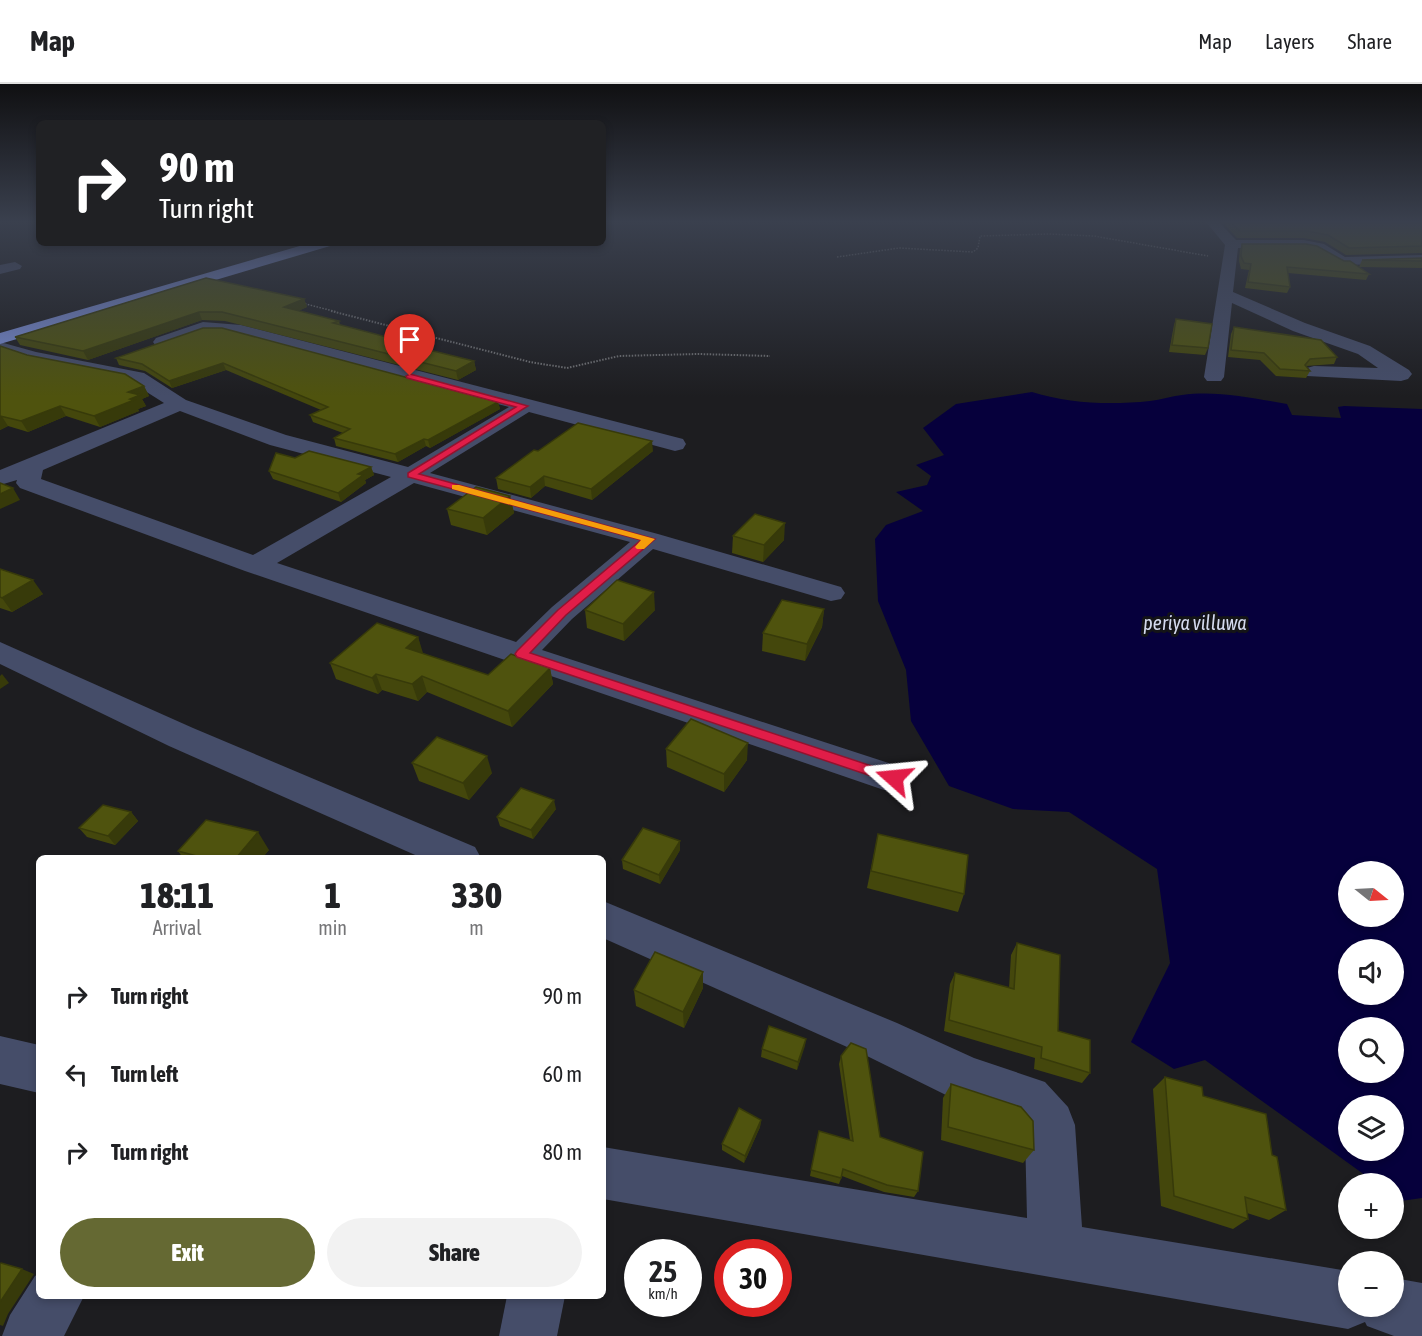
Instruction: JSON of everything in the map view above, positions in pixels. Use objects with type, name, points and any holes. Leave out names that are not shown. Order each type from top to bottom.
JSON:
[{"type":"highway","points":[[0,339],[195,280]]},
{"type":"street","points":[[1214,377],[1227,280]]},
{"type":"street","points":[[1225,294],[1299,327],[1364,350],[1401,375]]},
{"type":"street","points":[[148,347],[203,327],[225,328],[675,444]]},
{"type":"street","points":[[0,347],[33,357],[137,377],[179,404],[278,440],[649,539],[831,593]]},
{"type":"street","points":[[92,367],[125,355]]},
{"type":"street","points":[[1314,372],[1422,374]]},
{"type":"street","points":[[0,478],[179,404]]},
{"type":"street","points":[[255,565],[411,475],[524,406]]},
{"type":"street","points":[[0,456],[32,466]]},
{"type":"street","points":[[32,466],[28,483],[255,565],[894,778]]},
{"type":"street","points":[[521,654],[562,613],[649,539]]},
{"type":"street","points":[[0,652],[181,737],[454,855]]},
{"type":"street","points":[[606,920],[881,1039],[969,1081],[1028,1099],[1050,1125],[1056,1250]]},
{"type":"street","points":[[0,1060],[36,1068]]},
{"type":"street","points":[[606,1174],[1338,1298]]},
{"type":"street","points":[[31,1336],[53,1299]]},
{"type":"street","points":[[528,1336],[535,1299]]},
{"type":"street","points":[[1404,1309],[1422,1312]]},
{"type":"path","points":[[299,302],[530,362],[567,368],[619,356],[698,354],[770,356]]},
{"type":"water","name":"periya villuwa","points":[[1032,392],[1061,399],[1106,403],[1150,401],[1208,393],[1234,395],[1287,404],[1292,415],[1341,418],[1338,407],[1344,406],[1422,409],[1422,1198],[1404,1201],[1404,1173],[1362,1173],[1345,1161],[1404,1161],[1404,1095],[1338,1095],[1338,1156],[1205,1060],[1174,1069],[1131,1042],[1170,963],[1157,869],[1069,812],[1013,809],[949,786],[911,721],[906,670],[878,601],[875,539],[886,525],[923,511],[896,492],[927,485],[931,476],[916,465],[944,455],[923,428],[956,404]]},
{"type":"building","points":[[198,280],[217,280],[304,299],[284,307],[339,321],[333,323],[421,346],[417,347],[474,361],[456,371],[222,312],[199,312],[83,351],[15,337]]},
{"type":"building","points":[[1289,280],[1290,287],[1248,282]]},
{"type":"building","points":[[1176,319],[1212,324],[1208,348],[1172,345]]},
{"type":"building","points":[[1234,327],[1321,340],[1337,357],[1310,359],[1305,365],[1310,371],[1280,369],[1264,353],[1231,350]]},
{"type":"building","points":[[203,328],[222,328],[498,402],[428,440],[424,439],[395,454],[334,438],[350,429],[310,415],[328,407],[223,363],[169,381],[142,364],[116,358]]},
{"type":"building","points":[[0,346],[27,355],[125,374],[144,386],[128,392],[140,395],[130,399],[134,400],[94,416],[60,406],[21,421],[0,416]]},
{"type":"building","points":[[578,423],[652,441],[591,489],[544,476],[530,487],[496,478],[534,450],[538,451]]},
{"type":"building","points":[[309,451],[371,467],[358,474],[363,475],[338,493],[269,471],[276,453],[295,458]]},
{"type":"building","points":[[0,483],[13,488],[0,494]]},
{"type":"building","points":[[476,487],[510,496],[483,518],[447,509]]},
{"type":"building","points":[[755,514],[785,523],[764,545],[733,536]]},
{"type":"building","points":[[0,569],[33,580],[2,598],[0,597]]},
{"type":"building","points":[[617,580],[654,592],[623,624],[585,610]]},
{"type":"building","points":[[782,600],[824,609],[807,644],[763,633]]},
{"type":"building","points":[[377,623],[418,637],[406,648],[488,675],[511,654],[550,668],[508,711],[422,676],[412,684],[376,674],[372,678],[330,663]]},
{"type":"building","points":[[691,719],[748,743],[724,774],[666,749]]},
{"type":"building","points":[[437,737],[487,756],[463,783],[412,763]]},
{"type":"building","points":[[521,788],[554,800],[531,830],[497,817]]},
{"type":"building","points":[[103,805],[131,812],[108,836],[79,828]]},
{"type":"building","points":[[206,820],[258,832],[239,855],[193,855],[178,851]]},
{"type":"building","points":[[643,828],[680,841],[659,875],[622,860]]},
{"type":"building","points":[[878,834],[968,855],[964,894],[871,871]]},
{"type":"building","points":[[1017,943],[1060,955],[1058,1031],[1090,1040],[1090,1073],[1041,1058],[1042,1047],[949,1020],[955,973],[1014,989]]},
{"type":"building","points":[[655,952],[703,972],[683,1012],[634,990]]},
{"type":"building","points":[[769,1026],[806,1039],[798,1062],[762,1049]]},
{"type":"building","points":[[851,1043],[866,1049],[880,1137],[923,1152],[918,1191],[887,1185],[843,1169],[841,1178],[811,1170],[819,1131],[853,1141],[841,1056]]},
{"type":"building","points":[[1165,1077],[1202,1087],[1203,1096],[1266,1114],[1272,1155],[1277,1157],[1286,1210],[1245,1197],[1248,1219],[1174,1196]]},
{"type":"building","points":[[951,1084],[1021,1107],[1033,1121],[1034,1150],[948,1127]]},
{"type":"building","points":[[739,1108],[761,1120],[745,1156],[722,1144]]},
{"type":"building","points":[[0,1264],[22,1269],[0,1302]]},
{"type":"slow traffic","points":[[456,487],[649,539],[641,547]]},
{"type":"route","points":[[410,376],[524,406],[411,475],[649,539],[562,613],[521,654],[894,778]]}]
